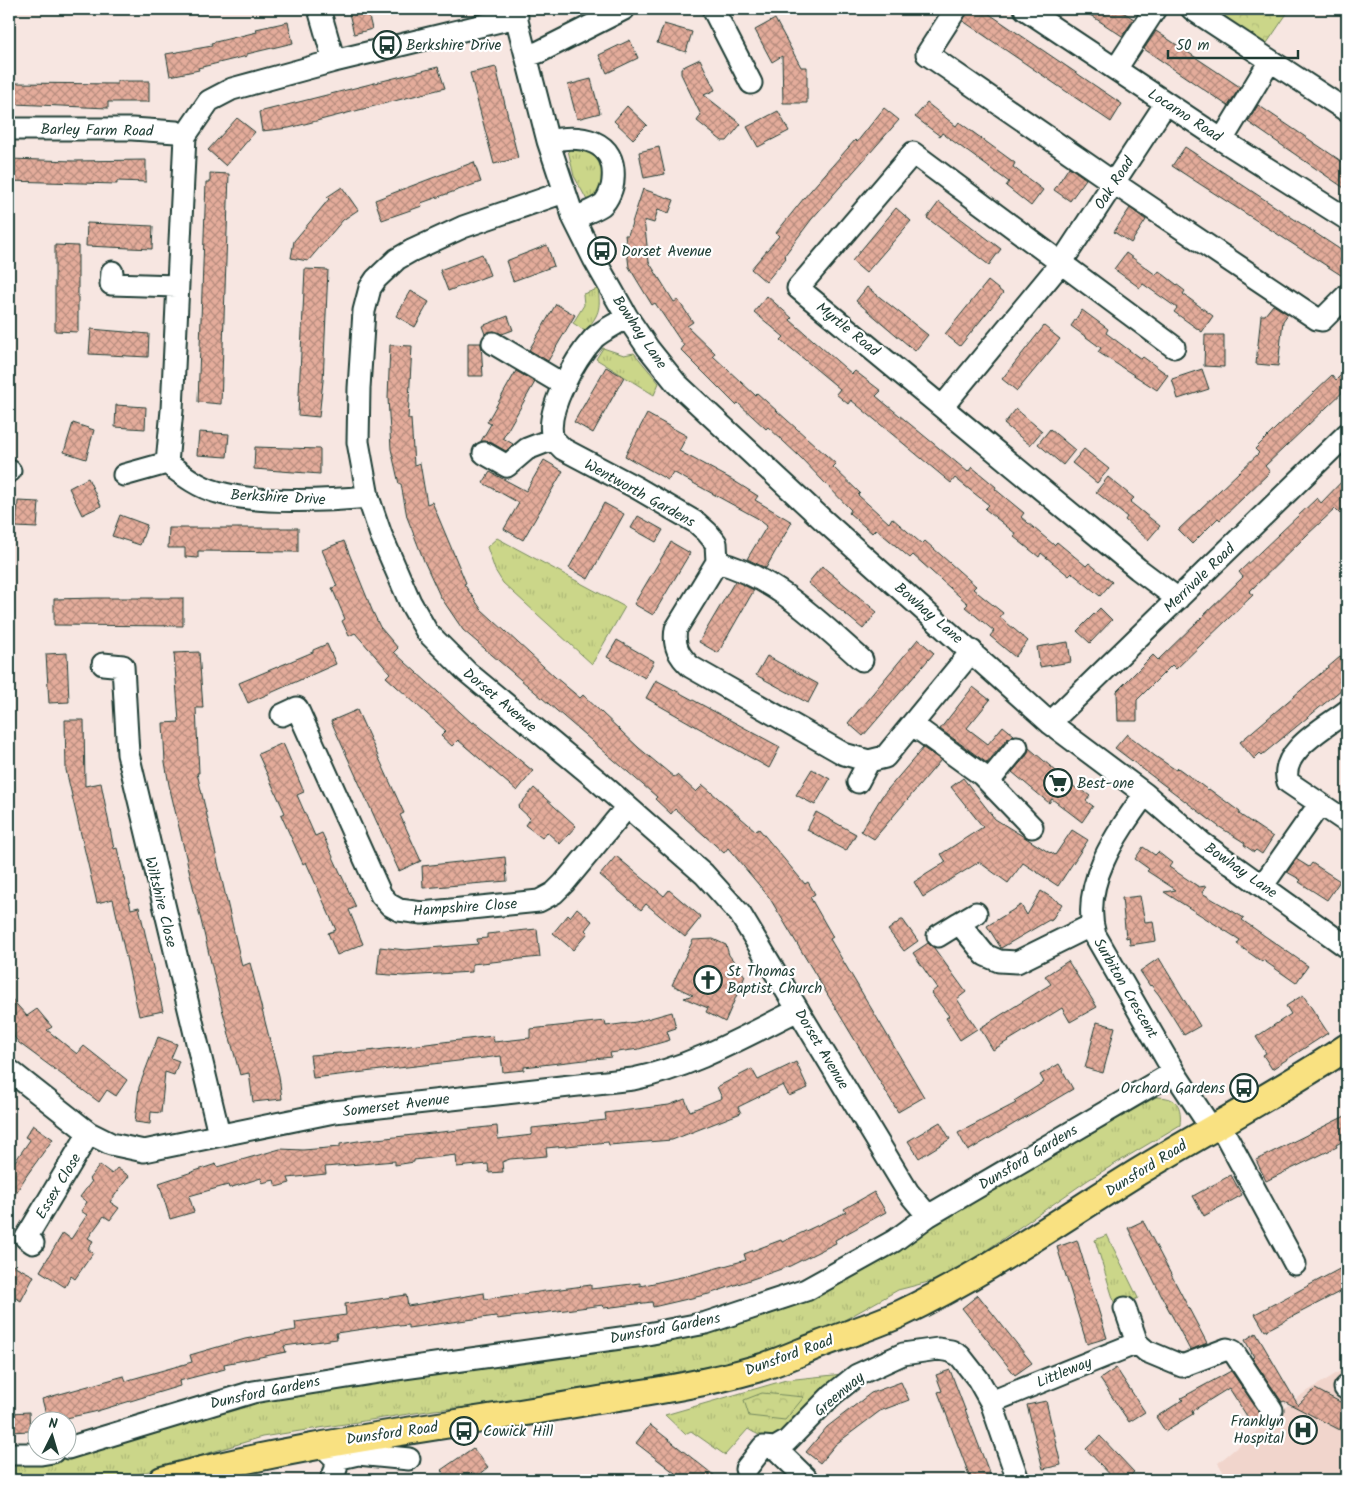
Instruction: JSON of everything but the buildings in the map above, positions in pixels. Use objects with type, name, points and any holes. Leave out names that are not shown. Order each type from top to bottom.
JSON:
[{"type":"main road","name":"Dunsford Road","points":[[162,1480],[231,1462],[329,1451],[504,1416],[678,1387],[758,1368],[899,1314],[953,1286],[1011,1253],[1215,1126],[1290,1084],[1347,1047]]},
{"type":"street","points":[[319,9],[334,61]]},
{"type":"street","points":[[526,56],[539,52],[624,9]]},
{"type":"street","points":[[713,9],[751,83]]},
{"type":"street","points":[[956,9],[927,54],[1114,183],[1317,319],[1322,320],[1347,296]]},
{"type":"street","name":"Locarno Road","points":[[1025,9],[1222,140],[1347,219]]},
{"type":"street","points":[[1116,69],[1155,9]]},
{"type":"street","points":[[1192,9],[1270,62],[1347,110]]},
{"type":"street","points":[[124,475],[167,463],[172,410],[185,136],[209,101],[232,89],[515,13]]},
{"type":"street","name":"Bowhay Lane","points":[[515,13],[548,141],[574,219],[627,317],[648,348],[676,383],[822,519],[1050,723],[1145,794],[1202,843],[1347,947]]},
{"type":"street","points":[[1222,140],[1270,62]]},
{"type":"street","name":"Oak Road","points":[[943,406],[1061,262],[1166,103]]},
{"type":"street","name":"Barley Farm Road","points":[[9,129],[132,129],[176,132],[185,136]]},
{"type":"street","points":[[548,141],[562,138],[584,138],[597,144],[611,158],[614,171],[613,185],[604,204],[574,219]]},
{"type":"street","name":"Myrtle Road","points":[[1061,262],[913,153],[798,288],[1138,569],[1178,599]]},
{"type":"street","name":"Dorset Avenue","points":[[564,192],[463,227],[410,251],[393,262],[370,288],[364,312],[358,442],[372,514],[410,602],[427,632],[467,672],[626,807],[727,898],[758,942],[908,1192],[928,1216]]},
{"type":"street","points":[[1061,262],[1174,347]]},
{"type":"street","points":[[111,286],[177,286]]},
{"type":"street","points":[[484,453],[507,466],[527,449],[552,440],[550,418],[554,405],[585,350],[596,336],[627,317]]},
{"type":"street","points":[[493,343],[564,385]]},
{"type":"street","name":"Merrivale Road","points":[[1050,723],[1347,434]]},
{"type":"street","name":"Wentworth Gardens","points":[[552,440],[563,449],[637,488],[696,523],[716,543],[717,562]]},
{"type":"street","name":"Berkshire Drive","points":[[167,463],[186,478],[202,486],[238,497],[330,500],[368,497]]},
{"type":"street","points":[[862,660],[779,590],[745,570],[717,562],[676,629],[674,641],[681,658],[691,667],[844,754],[869,761],[885,757],[972,652]]},
{"type":"street","name":"Wiltshire Close","points":[[122,666],[128,754],[219,1134]]},
{"type":"street","name":"Hampshire Close","points":[[296,709],[381,895],[390,905],[399,910],[422,913],[539,901],[554,893],[564,884],[626,807]]},
{"type":"street","points":[[1347,711],[1296,750],[1288,760],[1284,772],[1288,782],[1319,806],[1347,822]]},
{"type":"street","points":[[913,725],[989,781],[1032,827]]},
{"type":"street","points":[[989,781],[1017,747]]},
{"type":"street","points":[[858,782],[869,761]]},
{"type":"street","name":"Surbiton Crescent","points":[[1145,794],[1110,847],[1098,876],[1091,917],[1096,935],[1174,1072]]},
{"type":"street","points":[[1263,885],[1319,806]]},
{"type":"street","points":[[938,936],[967,918],[985,955],[999,961],[1013,962],[1021,961],[1092,925]]},
{"type":"street","name":"Somerset Avenue","points":[[9,1070],[90,1133],[111,1144],[144,1151],[163,1149],[219,1134],[334,1112],[634,1079],[659,1073],[708,1054],[798,1010]]},
{"type":"street","points":[[1174,1072],[1215,1126],[1295,1264]]},
{"type":"street","name":"Dunsford Gardens","points":[[78,1445],[253,1392],[642,1335],[706,1323],[806,1290],[894,1241],[928,1216],[1174,1072]]},
{"type":"street","name":"Essex Close","points":[[23,1237],[90,1133]]},
{"type":"street","points":[[1125,1308],[1137,1343],[1146,1351],[1182,1366],[1227,1349],[1233,1351],[1272,1410]]},
{"type":"street","name":"Littleway","points":[[991,1402],[1137,1343]]},
{"type":"street","name":"Greenway","points":[[746,1469],[762,1447],[775,1448],[787,1441],[832,1395],[857,1375],[903,1354],[928,1349],[952,1351],[968,1363],[991,1402],[1018,1480]]},
{"type":"street","points":[[775,1448],[806,1478],[805,1480]]},
{"type":"street","points":[[331,1480],[336,1468],[329,1451],[409,1458]]},
{"type":"street","points":[[9,1454],[28,1454]]},
{"type":"shaded area","name":"Franklyn Hospital","points":[[1347,1367],[1347,1480],[1228,1480],[1218,1463],[1298,1397]]},
{"type":"green space","points":[[1203,9],[1290,9],[1263,49]]},
{"type":"green space","points":[[567,146],[592,149],[606,170],[598,199],[588,202],[574,176]]},
{"type":"green space","points":[[598,289],[598,312],[585,331],[573,323],[584,305],[583,294]]},
{"type":"green space","points":[[603,348],[624,355],[634,353],[659,383],[654,395],[596,359]]},
{"type":"green space","points":[[497,538],[625,607],[592,664],[503,583],[495,570],[487,547]]},
{"type":"green space","points":[[1156,1097],[1169,1099],[1179,1107],[1180,1125],[1088,1180],[962,1267],[936,1280],[898,1290],[812,1338],[725,1367],[559,1398],[434,1410],[262,1437],[119,1480],[9,1480],[9,1463],[28,1461],[78,1462],[78,1456],[231,1404],[679,1335],[903,1243]]},
{"type":"green space","points":[[1107,1235],[1138,1298],[1116,1308],[1095,1240]]},
{"type":"green space","points":[[843,1374],[778,1435],[762,1436],[748,1429],[725,1455],[691,1431],[685,1434],[665,1415],[786,1380]]},
{"type":"green space","points":[[762,1393],[804,1397],[785,1420],[749,1416],[744,1400]]},
{"type":"place","name":"Berkshire Drive","points":[[387,45]]},
{"type":"place","name":"Dorset Avenue","points":[[602,251]]},
{"type":"place","name":"Best-one","points":[[1058,783]]},
{"type":"place","name":"St Thomas Baptist Church","points":[[708,980]]},
{"type":"place","name":"Orchard Gardens","points":[[1244,1088]]},
{"type":"place","name":"Franklyn Hospital","points":[[1303,1430]]},
{"type":"place","name":"Cowick Hill","points":[[464,1431]]}]
